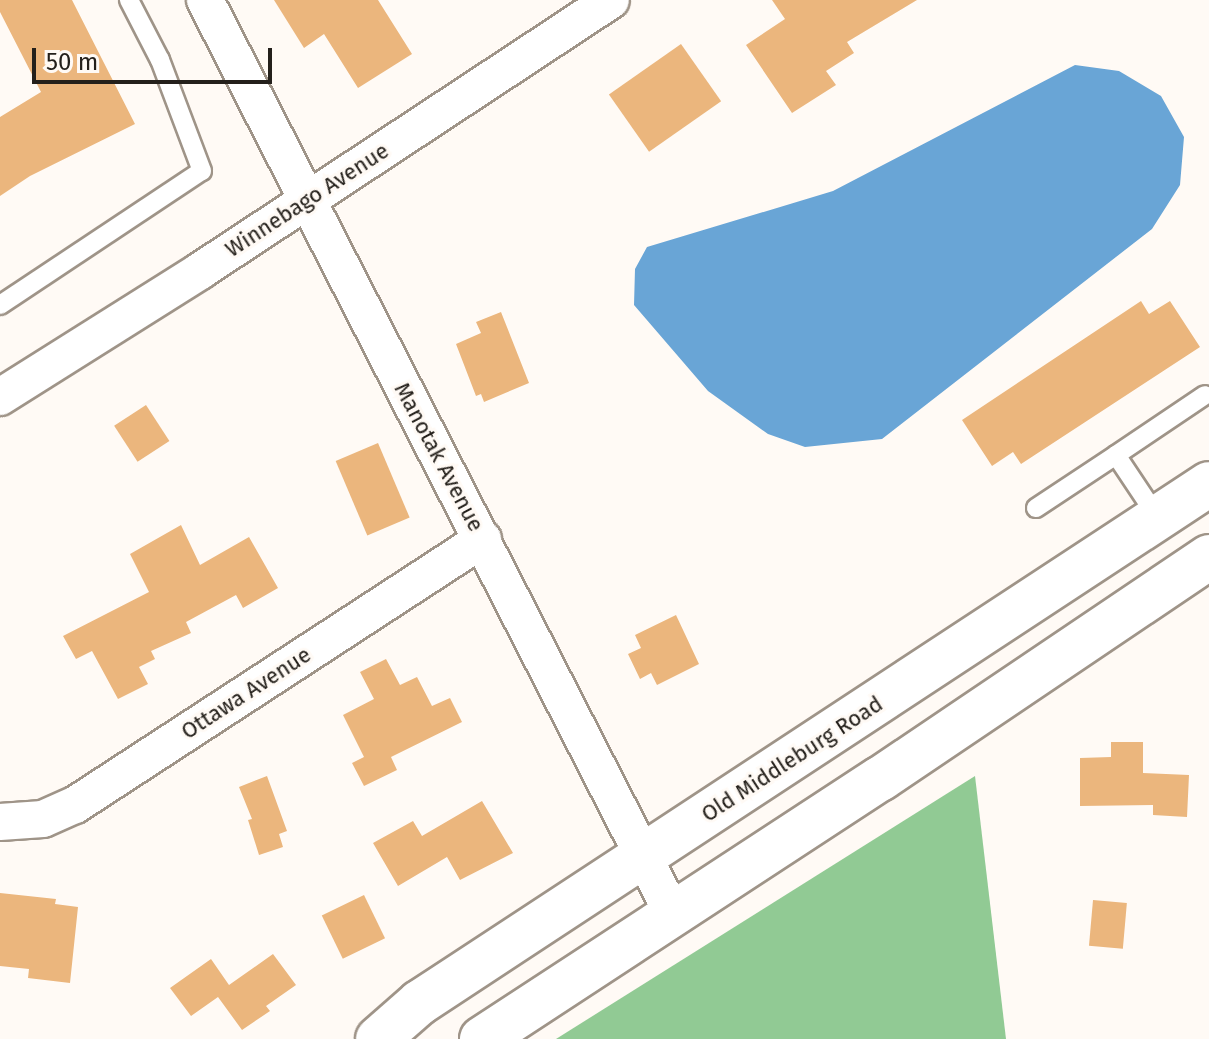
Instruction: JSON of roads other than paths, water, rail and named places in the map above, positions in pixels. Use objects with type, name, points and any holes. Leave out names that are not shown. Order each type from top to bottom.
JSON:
[{"type":"main road","name":"Old Middleburg Road","points":[[378,1039],[419,1003],[1208,485]]},
{"type":"main road","points":[[482,1039],[1209,557]]},
{"type":"street","name":"Manotak Avenue","points":[[205,0],[673,914]]},
{"type":"street","name":"Winnebago Avenue","points":[[0,397],[611,0]]},
{"type":"street","name":"Ottawa Avenue","points":[[0,822],[43,819],[75,805],[483,539]]},
{"type":"lane","points":[[0,305],[202,171],[160,60],[129,0]]},
{"type":"lane","points":[[1036,508],[1205,395]]},
{"type":"lane","points":[[1116,455],[1158,518]]},
{"type":"water","points":[[1075,65],[1119,71],[1161,96],[1184,137],[1180,185],[1152,229],[882,439],[805,447],[768,434],[708,391],[634,305],[635,269],[647,247],[833,191]]}]
